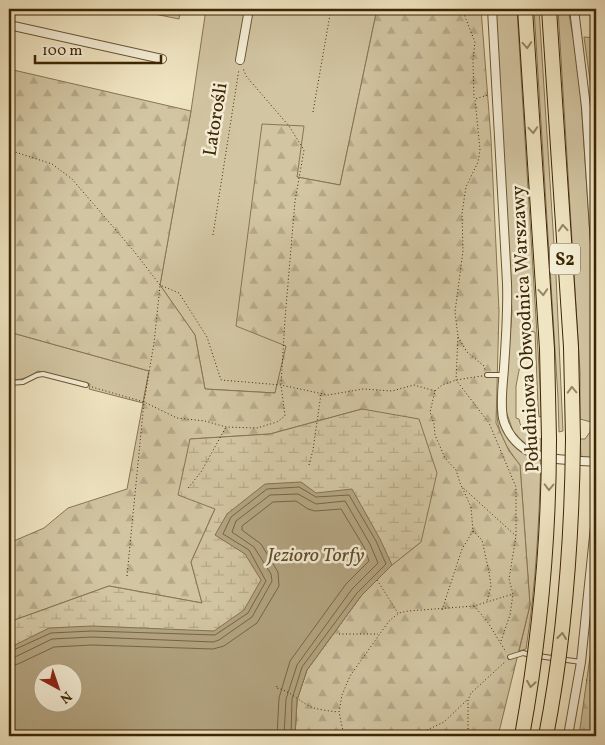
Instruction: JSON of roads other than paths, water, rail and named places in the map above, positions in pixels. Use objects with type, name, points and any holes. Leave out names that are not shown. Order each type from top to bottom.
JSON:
[{"type":"highway","name":"Południowa Obwodnica Warszawy","points":[[522,736],[534,664],[543,588],[548,506],[549,438],[547,349],[525,9]]},
{"type":"highway","name":"S2","points":[[546,736],[558,666],[567,593],[572,510],[573,439],[571,347],[549,9]]},
{"type":"street","name":"Latorośli","points":[[240,60],[249,9]]},
{"type":"street","points":[[492,9],[508,312],[502,402],[503,418],[510,434],[518,443],[533,453],[547,457],[596,462]]},
{"type":"street","points":[[574,9],[586,107],[596,258]]},
{"type":"street","points":[[9,25],[162,59]]},
{"type":"street","points":[[568,736],[578,679],[596,517]]},
{"type":"lane","points":[[9,383],[23,382],[43,374],[86,385]]},
{"type":"lane","points":[[487,375],[504,375]]},
{"type":"lane","points":[[510,657],[523,653],[580,662]]},
{"type":"water","name":"Jezioro Torfy","points":[[301,482],[316,493],[352,489],[392,565],[361,596],[307,670],[297,700],[295,736],[9,736],[9,648],[49,628],[92,626],[214,631],[244,610],[261,580],[245,554],[215,535],[227,514],[265,484]]}]
